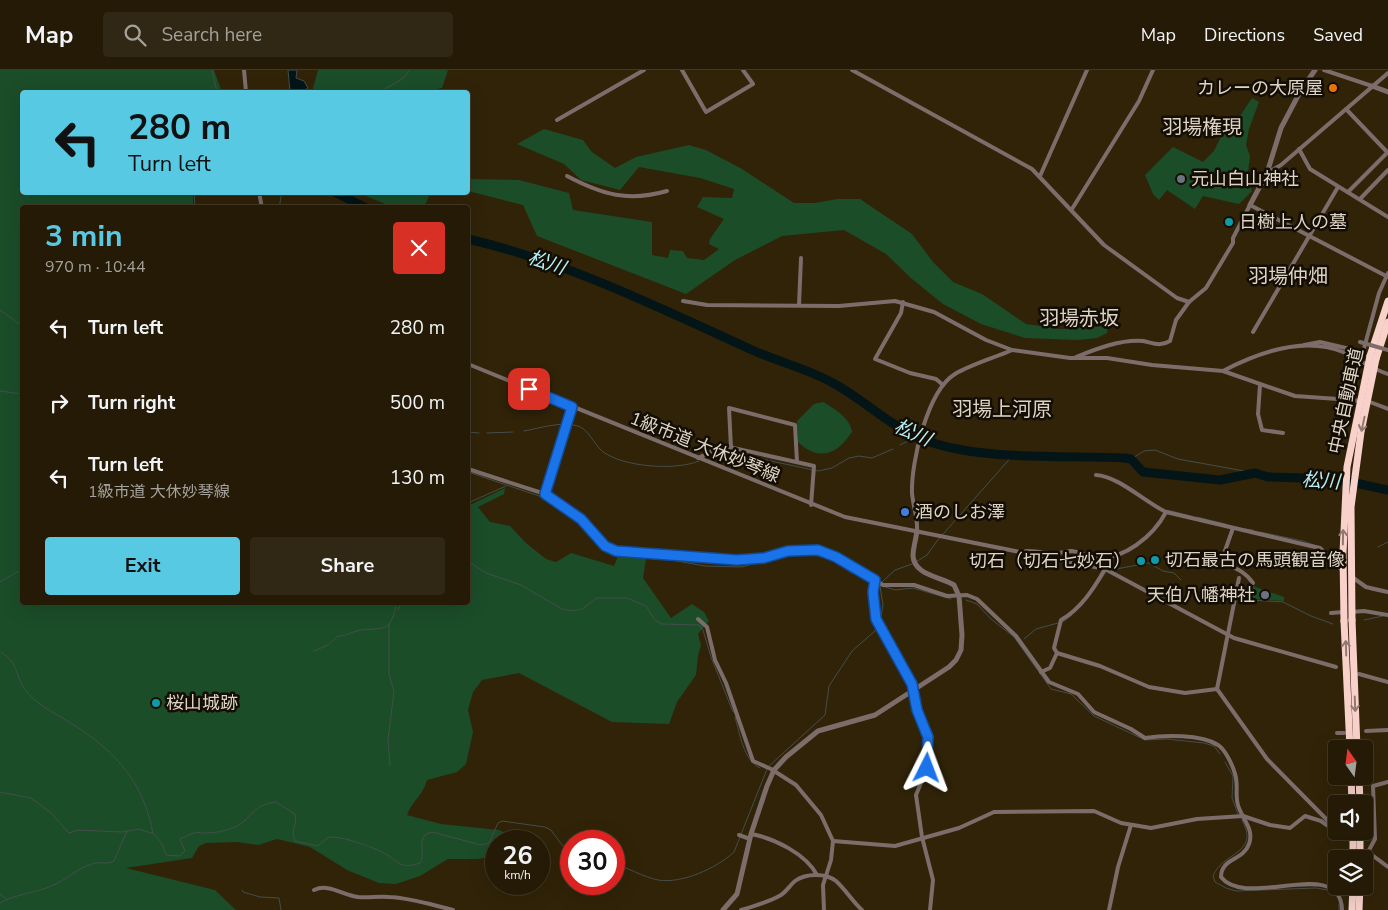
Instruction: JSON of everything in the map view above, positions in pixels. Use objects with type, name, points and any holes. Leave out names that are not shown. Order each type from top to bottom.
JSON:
[{"type":"highway","name":"中央自動車道","points":[[1356,740],[1343,544],[1347,467],[1388,301]]},
{"type":"highway","name":"中央自動車道","points":[[1373,357],[1388,322]]},
{"type":"highway","name":"中央自動車道","points":[[1348,621],[1350,740]]},
{"type":"highway","points":[[1352,895],[1352,910]]},
{"type":"highway","points":[[1359,910],[1360,895]]},
{"type":"street","points":[[244,70],[246,90]]},
{"type":"street","points":[[557,120],[644,70]]},
{"type":"street","points":[[682,70],[706,112],[753,84],[743,70]]},
{"type":"street","points":[[852,70],[1032,169],[1072,209],[1104,245],[1119,258],[1177,298],[1189,302]]},
{"type":"street","points":[[1040,176],[1086,70]]},
{"type":"street","points":[[1072,209],[1139,101],[1153,70]]},
{"type":"street","points":[[1074,358],[1123,342],[1141,341],[1159,345],[1166,344],[1172,338],[1176,320],[1189,302],[1203,291],[1210,282],[1233,243],[1233,238],[1267,173],[1281,128],[1300,92],[1315,70]]},
{"type":"street","points":[[1324,70],[1388,92]]},
{"type":"street","points":[[1267,173],[1274,170],[1388,73]]},
{"type":"street","points":[[1346,109],[1388,152],[1348,192]]},
{"type":"street","points":[[1299,149],[1310,169],[1388,217]]},
{"type":"street","points":[[1360,200],[1388,170]]},
{"type":"street","points":[[567,176],[586,186],[636,198],[667,190]]},
{"type":"street","points":[[1253,332],[1338,187]]},
{"type":"street","points":[[1223,371],[1262,354],[1320,342],[1363,352],[1379,294],[1387,275],[1250,205]]},
{"type":"street","points":[[798,305],[801,258]]},
{"type":"street","points":[[683,301],[707,305],[860,306],[892,300],[934,312],[986,340],[1012,350],[1074,358],[1107,358],[1152,366],[1223,371],[1295,396],[1370,402],[1388,409]]},
{"type":"street","points":[[904,302],[900,314],[875,359],[910,373],[936,380],[943,385]]},
{"type":"street","points":[[1360,342],[1388,350]]},
{"type":"street","points":[[1303,346],[1326,347],[1342,352],[1370,368],[1388,374]]},
{"type":"street","points":[[723,910],[737,894],[749,837],[773,769],[818,731],[868,718],[949,667],[959,655],[962,635],[959,596],[954,585],[921,571],[915,562],[916,531],[912,492],[917,453],[933,402],[943,385],[956,374],[1012,350]]},
{"type":"street","name":"1級市道 大休妙琴線","points":[[470,365],[810,505],[845,517],[1021,551]]},
{"type":"street","points":[[1260,384],[1258,414],[1262,430],[1282,433]]},
{"type":"street","points":[[545,494],[572,407]]},
{"type":"street","points":[[732,448],[729,408],[795,425],[797,462]]},
{"type":"street","points":[[698,458],[717,449],[732,448],[797,462],[814,471],[810,505]]},
{"type":"street","points":[[470,470],[545,494],[581,519],[605,546],[616,551],[737,560],[764,558],[788,551],[818,550],[836,557],[878,583],[914,585],[947,596],[967,595],[977,599],[1016,636],[1054,686],[1078,694],[1094,712],[1145,738],[1162,736],[1193,738],[1217,744],[1235,771],[1238,783],[1236,798],[1250,830],[1250,842],[1243,854],[1224,866],[1221,877],[1226,884],[1247,888],[1312,884],[1334,888],[1339,894],[1342,910]]},
{"type":"street","points":[[1096,475],[1107,476],[1151,505],[1166,512],[1320,548],[1337,566],[1366,587],[1388,592]]},
{"type":"street","points":[[1021,551],[1053,553],[1073,551],[1095,558],[1112,556],[1134,546],[1154,530],[1166,512]]},
{"type":"street","points":[[1233,528],[1220,562],[1247,574],[1253,583]]},
{"type":"street","points":[[1021,551],[1106,569],[1226,634],[1336,667]]},
{"type":"street","points":[[1106,569],[1094,588],[1078,606],[1061,620],[1054,648],[1057,653],[1107,668],[1149,687],[1185,693],[1217,689]]},
{"type":"street","points":[[1240,578],[1226,634],[1217,689],[1267,760],[1328,821]]},
{"type":"street","points":[[878,583],[877,622],[912,684],[912,692],[917,710],[928,737],[927,768],[916,795],[922,837],[933,880],[930,910]]},
{"type":"street","points":[[1331,613],[1364,611],[1388,615]]},
{"type":"street","points":[[698,619],[707,627],[715,660],[726,683],[753,762],[773,769],[796,785],[821,815],[833,841],[831,860],[823,885],[824,910]]},
{"type":"street","points":[[1042,672],[1050,668],[1057,653]]},
{"type":"street","points":[[1359,674],[1388,682]]},
{"type":"street","points":[[1366,731],[1388,730]]},
{"type":"street","points":[[1337,733],[1344,733]]},
{"type":"street","points":[[1388,782],[1373,786],[1375,839],[1368,852],[1388,867]]},
{"type":"street","points":[[833,841],[895,846],[959,828],[994,812],[1094,811],[1132,825],[1152,828],[1198,819],[1243,816],[1270,825],[1290,828],[1305,816],[1328,827]]},
{"type":"street","points":[[1109,910],[1118,867],[1132,825]]},
{"type":"street","points":[[739,836],[760,836],[808,861],[817,875]]},
{"type":"street","points":[[741,910],[783,894],[796,880],[817,875],[827,876],[836,882],[862,910]]},
{"type":"street","points":[[314,890],[320,886],[357,897],[389,897],[417,900],[454,910]]},
{"type":"green space","points":[[0,70],[214,70],[221,90],[20,90],[20,195],[193,195],[193,205],[20,205],[20,605],[470,605],[470,505],[505,488],[504,494],[478,507],[490,522],[510,526],[526,543],[546,559],[556,562],[571,553],[614,566],[618,556],[646,559],[643,578],[671,618],[692,604],[704,612],[709,621],[698,634],[701,645],[696,675],[677,702],[669,724],[612,722],[519,673],[482,680],[473,692],[468,710],[473,732],[466,764],[457,772],[427,780],[423,791],[407,815],[441,824],[499,830],[485,830],[485,858],[448,859],[420,876],[396,884],[379,883],[347,870],[310,847],[277,839],[258,845],[237,842],[206,843],[199,846],[192,858],[126,868],[215,890],[236,910],[0,910]]},
{"type":"green space","points":[[318,70],[448,70],[442,88],[432,90],[313,90]]},
{"type":"green space","points":[[1252,98],[1259,102],[1249,129],[1246,145],[1250,156],[1247,180],[1252,191],[1239,204],[1203,196],[1195,209],[1167,190],[1159,200],[1153,194],[1145,175],[1173,147],[1203,162],[1214,151],[1229,120],[1240,116]]},
{"type":"green space","points":[[544,129],[583,140],[592,152],[615,168],[636,157],[689,145],[706,150],[742,169],[794,203],[860,199],[912,234],[933,262],[953,282],[982,294],[1026,324],[1060,329],[1108,326],[1107,333],[1097,338],[1078,340],[1025,338],[981,324],[943,304],[912,279],[886,254],[844,230],[782,236],[735,260],[686,294],[537,236],[523,205],[470,192],[470,179],[519,180],[569,193],[573,210],[652,222],[652,255],[668,258],[670,250],[683,251],[687,258],[704,260],[719,249],[709,244],[710,239],[724,219],[697,207],[703,197],[732,198],[734,189],[700,178],[639,167],[620,190],[581,180],[564,164],[517,144]]},
{"type":"green space","points":[[363,195],[429,195],[425,205],[388,205]]},
{"type":"green space","points":[[823,402],[845,418],[852,432],[835,450],[821,454],[806,448],[798,442],[797,421],[814,404]]},
{"type":"green space","points":[[1253,586],[1284,597],[1284,601],[1250,599]]},
{"type":"shaded area","points":[[288,70],[297,70],[296,78],[304,81],[308,88],[304,90],[290,90]]},
{"type":"waterway","points":[[212,70],[217,90]]},
{"type":"waterway","points":[[383,90],[402,79],[410,70]]},
{"type":"waterway","points":[[194,195],[195,205]]},
{"type":"waterway","points":[[280,205],[281,195]]},
{"type":"waterway","name":"松川","points":[[341,195],[360,205]]},
{"type":"waterway","name":"松川","points":[[470,240],[541,260],[613,287],[752,350],[814,374],[846,390],[903,430],[930,442],[952,448],[1001,455],[1125,458],[1131,459],[1143,472],[1220,480],[1255,473],[1268,477],[1337,479],[1388,490]]},
{"type":"waterway","points":[[0,310],[20,325]]},
{"type":"waterway","points":[[0,391],[20,394]]},
{"type":"waterway","points":[[524,431],[565,424],[578,426],[585,430],[602,451],[622,461],[649,466],[677,466],[699,461]]},
{"type":"waterway","points":[[470,432],[479,433]]},
{"type":"waterway","points":[[487,433],[513,432]]},
{"type":"waterway","points":[[900,445],[918,436]]},
{"type":"waterway","points":[[704,457],[724,451],[818,471],[832,468],[849,458],[859,456],[872,458],[893,449]]},
{"type":"waterway","points":[[1131,459],[1144,451],[1155,450],[1178,459],[1255,473]]},
{"type":"waterway","points":[[916,562],[927,555],[937,541],[1014,454]]},
{"type":"waterway","points":[[470,473],[545,498],[582,524],[605,549],[615,553],[661,558],[705,566],[742,567],[790,553],[806,553],[834,560],[850,572],[874,582]]},
{"type":"waterway","points":[[470,502],[506,486]]},
{"type":"waterway","points":[[1167,510],[1191,516]]},
{"type":"waterway","points":[[1197,517],[1225,524]]},
{"type":"waterway","points":[[1245,529],[1253,530]]},
{"type":"waterway","points":[[1260,532],[1303,541],[1322,548]]},
{"type":"waterway","points":[[1378,547],[1388,542]]},
{"type":"waterway","points":[[1322,554],[1334,567]]},
{"type":"waterway","points":[[470,562],[486,573],[521,585],[562,609],[571,611],[582,609],[597,598],[627,598],[646,606],[655,620],[662,624],[699,625],[703,630],[711,657],[733,712]]},
{"type":"waterway","points":[[1116,569],[1149,563],[1163,571],[1174,573],[1181,580]]},
{"type":"waterway","points":[[882,582],[895,570],[912,564]]},
{"type":"waterway","points":[[0,582],[20,570]]},
{"type":"waterway","points":[[1093,591],[1106,572]]},
{"type":"waterway","points":[[880,586],[883,605],[880,622]]},
{"type":"waterway","points":[[882,586],[895,590],[913,588],[951,599]]},
{"type":"waterway","points":[[1371,590],[1385,593]]},
{"type":"waterway","points":[[1218,594],[1234,596]]},
{"type":"waterway","points":[[966,600],[977,604],[991,619],[1014,637],[1051,689],[1071,694],[1094,716],[1145,740],[1167,739],[1204,743],[1214,746],[1220,754]]},
{"type":"waterway","points":[[1251,600],[1283,602],[1311,616],[1333,624]]},
{"type":"waterway","points":[[314,651],[328,645],[338,636],[386,626],[390,623],[396,605]]},
{"type":"waterway","points":[[398,610],[400,605]]},
{"type":"waterway","points":[[1063,622],[1072,615]]},
{"type":"waterway","points":[[1364,620],[1383,616]]},
{"type":"waterway","points":[[1024,639],[1036,629],[1058,623]]},
{"type":"waterway","points":[[389,624],[389,674],[394,692],[388,739],[390,766]]},
{"type":"waterway","points":[[769,766],[825,715],[829,686],[852,651],[875,631],[878,625]]},
{"type":"waterway","points":[[1,652],[15,666],[23,687],[32,697],[89,736],[126,770],[142,799],[153,833]]},
{"type":"waterway","points":[[735,717],[746,753],[754,764],[760,768]]},
{"type":"waterway","points":[[1225,762],[1233,776],[1232,798],[1238,814]]},
{"type":"waterway","points":[[625,868],[658,880],[678,880],[699,874],[727,858],[734,852],[767,769]]},
{"type":"waterway","points":[[0,792],[31,798],[51,813],[69,833],[78,830],[122,832],[139,829],[154,834],[162,844],[166,855],[180,856],[185,851],[180,839],[196,832],[212,833],[235,827],[263,805],[276,802],[295,814],[296,821],[293,833],[295,841],[318,846],[327,838],[345,839],[380,851],[402,865],[420,863],[422,859],[422,841],[426,834],[432,832],[481,845],[489,843],[498,823],[502,821],[545,827],[551,830],[560,842]]},
{"type":"waterway","points":[[1242,820],[1247,831],[1247,840],[1238,852],[1218,868],[1213,876],[1215,882],[1236,891],[1316,888],[1328,890]]},
{"type":"waterway","points":[[0,903],[13,897],[51,886],[92,864],[114,861],[127,831]]},
{"type":"waterway","points":[[242,890],[243,892],[260,897],[279,898],[281,910]]},
{"type":"waterway","points":[[0,894],[7,899]]},
{"type":"waterway","points":[[1339,904],[1339,910]]},
{"type":"place","name":"カレーの大原屋","points":[[1333,88]]},
{"type":"place","name":"元山白山神社","points":[[1181,179]]},
{"type":"place","name":"日樹上人の墓","points":[[1229,222]]},
{"type":"place","name":"酒のしお澤","points":[[905,512]]},
{"type":"place","name":"切石最古の馬頭観音像","points":[[1155,560]]},
{"type":"place","name":"切石（切石七妙石）","points":[[1141,561]]},
{"type":"place","name":"天伯八幡神社","points":[[1265,595]]},
{"type":"place","name":"桜山城跡","points":[[156,703]]},
{"type":"district","name":"羽場権現","points":[[1202,127]]},
{"type":"district","name":"羽場仲畑","points":[[1288,276]]},
{"type":"district","name":"羽場赤坂","points":[[1079,318]]},
{"type":"district","name":"羽場上河原","points":[[1002,409]]},
{"type":"route","points":[[529,389],[572,407],[545,494],[581,519],[605,546],[616,551],[640,551],[737,560],[764,558],[788,551],[818,550],[836,557],[875,580],[873,592],[876,619],[888,644],[912,684],[912,692],[917,710],[928,737],[927,768]]}]
